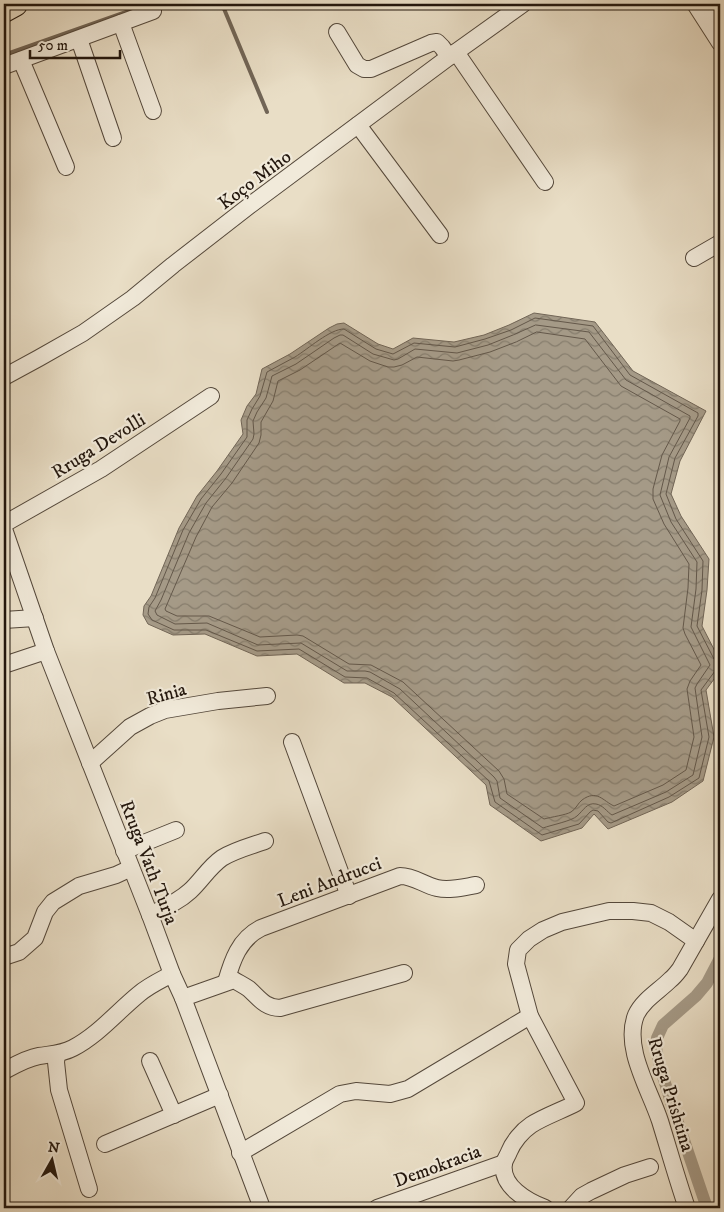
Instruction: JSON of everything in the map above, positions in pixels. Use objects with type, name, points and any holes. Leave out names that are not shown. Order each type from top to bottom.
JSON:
[{"type":"highway","points":[[4,10],[15,4]]},
{"type":"street","name":"Koço Miho","points":[[4,377],[83,333],[133,298],[173,265],[452,54],[523,4]]},
{"type":"street","points":[[695,4],[720,43]]},
{"type":"street","points":[[4,66],[153,11]]},
{"type":"street","points":[[707,21],[720,11]]},
{"type":"street","points":[[122,23],[153,111]]},
{"type":"street","points":[[337,32],[357,65],[371,69],[437,42],[452,54],[544,182]]},
{"type":"street","points":[[79,39],[114,138]]},
{"type":"street","points":[[21,60],[66,167]]},
{"type":"street","points":[[358,125],[440,235]]},
{"type":"street","points":[[694,258],[720,243]]},
{"type":"street","name":"Rruga Devolli","points":[[4,524],[100,469],[211,396]]},
{"type":"street","name":"Rruga Vath Turja","points":[[4,529],[46,651],[220,1095],[262,1208]]},
{"type":"street","points":[[4,620],[35,618]]},
{"type":"street","points":[[4,665],[46,651]]},
{"type":"street","name":"Rinia","points":[[90,763],[130,727],[165,710],[218,701],[267,696]]},
{"type":"street","points":[[292,742],[349,896]]},
{"type":"street","points":[[124,851],[176,830]]},
{"type":"street","points":[[150,915],[174,904],[191,890],[222,858],[265,841]]},
{"type":"street","points":[[4,957],[19,952],[35,938],[45,912],[53,902],[79,886],[116,875],[131,868]]},
{"type":"street","name":"Leni Andrucci","points":[[226,982],[235,955],[255,931],[400,876],[408,876],[442,889],[476,885]]},
{"type":"street","name":"Rruga Prishtina","points":[[687,1208],[659,1119],[636,1059],[633,1029],[636,1015],[646,1001],[672,979],[680,969],[720,898]]},
{"type":"street","points":[[504,1162],[513,1144],[530,1126],[576,1103],[530,1016],[516,964],[518,950],[529,939],[543,930],[562,922],[609,912],[633,911],[651,914],[669,922],[696,941]]},
{"type":"street","points":[[182,998],[234,980],[249,989],[263,1003],[274,1008],[280,1008],[404,973]]},
{"type":"street","points":[[4,1071],[25,1060],[72,1049],[116,1016],[140,993],[172,974]]},
{"type":"street","points":[[240,1153],[340,1094],[356,1091],[390,1094],[408,1089],[530,1016]]},
{"type":"street","points":[[57,1054],[59,1090],[89,1189]]},
{"type":"street","points":[[150,1061],[174,1115]]},
{"type":"street","points":[[105,1144],[220,1095]]},
{"type":"street","name":"Demokracia","points":[[377,1208],[504,1162],[505,1175],[512,1187],[525,1198],[546,1208]]},
{"type":"street","points":[[571,1208],[582,1196],[591,1191],[625,1175],[650,1167]]},
{"type":"water","points":[[534,313],[595,322],[633,371],[706,411],[680,461],[671,494],[681,516],[709,559],[702,626],[720,661],[720,671],[706,690],[714,737],[703,781],[672,802],[608,829],[594,814],[582,828],[541,841],[490,805],[486,785],[392,697],[365,683],[344,683],[297,654],[257,656],[205,634],[173,635],[148,624],[143,615],[144,606],[151,596],[179,528],[197,496],[243,434],[241,420],[247,406],[256,394],[262,369],[290,354],[337,324],[344,323],[378,344],[393,349],[413,338],[454,342],[484,335]]},
{"type":"waterway","points":[[222,4],[267,112]]},
{"type":"waterway","points":[[4,55],[129,11]]},
{"type":"waterway","points":[[707,1208],[671,1102],[656,1048],[657,1038],[663,1025],[696,996],[707,983],[720,958]]}]
